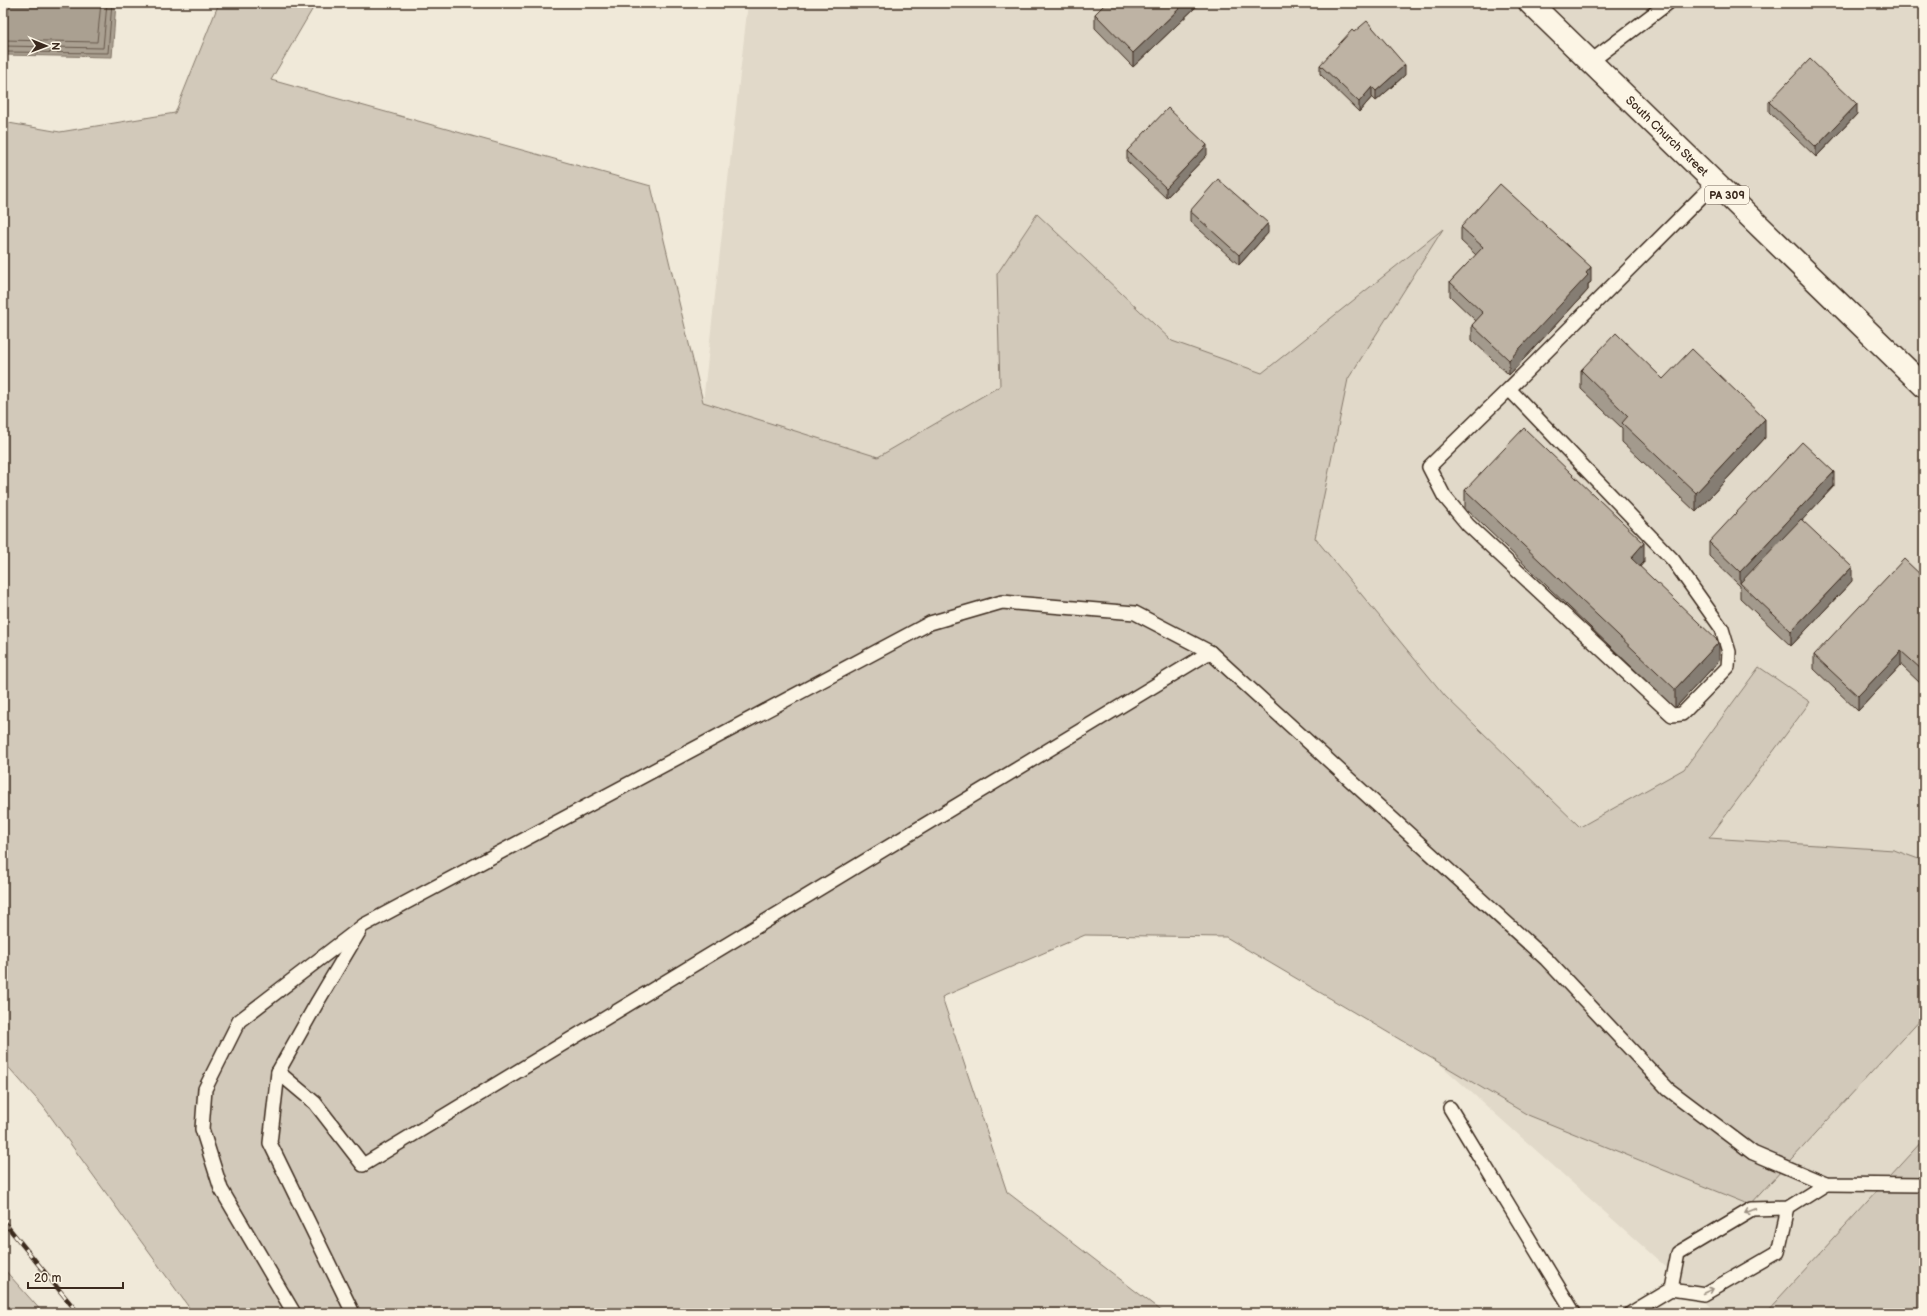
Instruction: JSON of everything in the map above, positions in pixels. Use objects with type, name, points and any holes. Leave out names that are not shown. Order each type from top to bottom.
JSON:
[{"type":"highway","name":"South Church Street","points":[[1530,3],[1924,386]]},
{"type":"lane","points":[[1590,62],[1668,3]]},
{"type":"lane","points":[[1509,389],[1674,560],[1722,629],[1729,652],[1728,667],[1682,714],[1672,714],[1468,524],[1444,496],[1429,467],[1715,183]]},
{"type":"lane","points":[[294,1313],[221,1189],[202,1129],[205,1089],[239,1021],[364,925],[930,623],[1002,602],[1135,613],[1210,652],[1546,959],[1668,1089],[1753,1153],[1826,1184],[1924,1185]]},
{"type":"lane","points":[[278,1072],[315,1104],[363,1165],[1210,652]]},
{"type":"lane","points":[[353,1313],[270,1143],[278,1072],[318,1001],[364,925]]},
{"type":"lane","points":[[1450,1108],[1574,1313]]},
{"type":"lane","points":[[1671,1289],[1678,1253],[1752,1208],[1788,1208],[1826,1184]]},
{"type":"lane","points":[[1631,1313],[1671,1289],[1705,1294],[1778,1252],[1788,1208]]},
{"type":"shaded area","points":[[219,3],[316,3],[271,80],[651,186],[703,402],[878,457],[1000,386],[997,274],[1037,214],[1172,341],[1262,373],[1443,229],[1348,379],[1315,538],[1445,696],[1580,827],[1684,769],[1759,667],[1810,702],[1709,838],[1894,850],[1924,861],[1924,1015],[1750,1205],[1528,1115],[1226,937],[1085,935],[942,997],[1007,1192],[1164,1313],[193,1313],[43,1106],[3,1061],[3,122],[60,132],[175,113]]},
{"type":"shaded area","points":[[748,3],[1924,3],[1924,1313],[1717,1313],[703,402]]},
{"type":"shaded area","points":[[1924,1140],[1924,1313],[1765,1313]]},
{"type":"shaded area","points":[[3,1268],[43,1313],[3,1313]]},
{"type":"water","points":[[3,3],[116,3],[112,57],[3,55]]},
{"type":"building","points":[[1106,3],[1185,3],[1133,53],[1095,14]]},
{"type":"building","points":[[1367,21],[1405,65],[1376,91],[1372,87],[1359,102],[1320,65],[1352,30],[1354,32]]},
{"type":"building","points":[[1810,59],[1857,104],[1816,147],[1769,102]]},
{"type":"building","points":[[1168,108],[1207,145],[1166,188],[1127,151]]},
{"type":"building","points":[[1218,179],[1268,223],[1239,255],[1190,211]]},
{"type":"building","points":[[1500,184],[1591,267],[1586,273],[1588,275],[1509,360],[1472,325],[1483,313],[1450,282],[1483,247],[1461,227]]},
{"type":"building","points":[[1616,333],[1663,379],[1692,349],[1765,419],[1696,493],[1622,423],[1628,416],[1581,370]]},
{"type":"building","points":[[1524,428],[1644,543],[1631,558],[1719,642],[1675,689],[1465,490]]},
{"type":"building","points":[[1802,442],[1834,472],[1740,572],[1709,542]]},
{"type":"building","points":[[1801,519],[1852,567],[1791,631],[1740,583]]},
{"type":"building","points":[[1904,559],[1924,578],[1924,666],[1921,669],[1901,651],[1858,696],[1814,655]]},
{"type":"railway","points":[[3,1221],[78,1313]]}]
